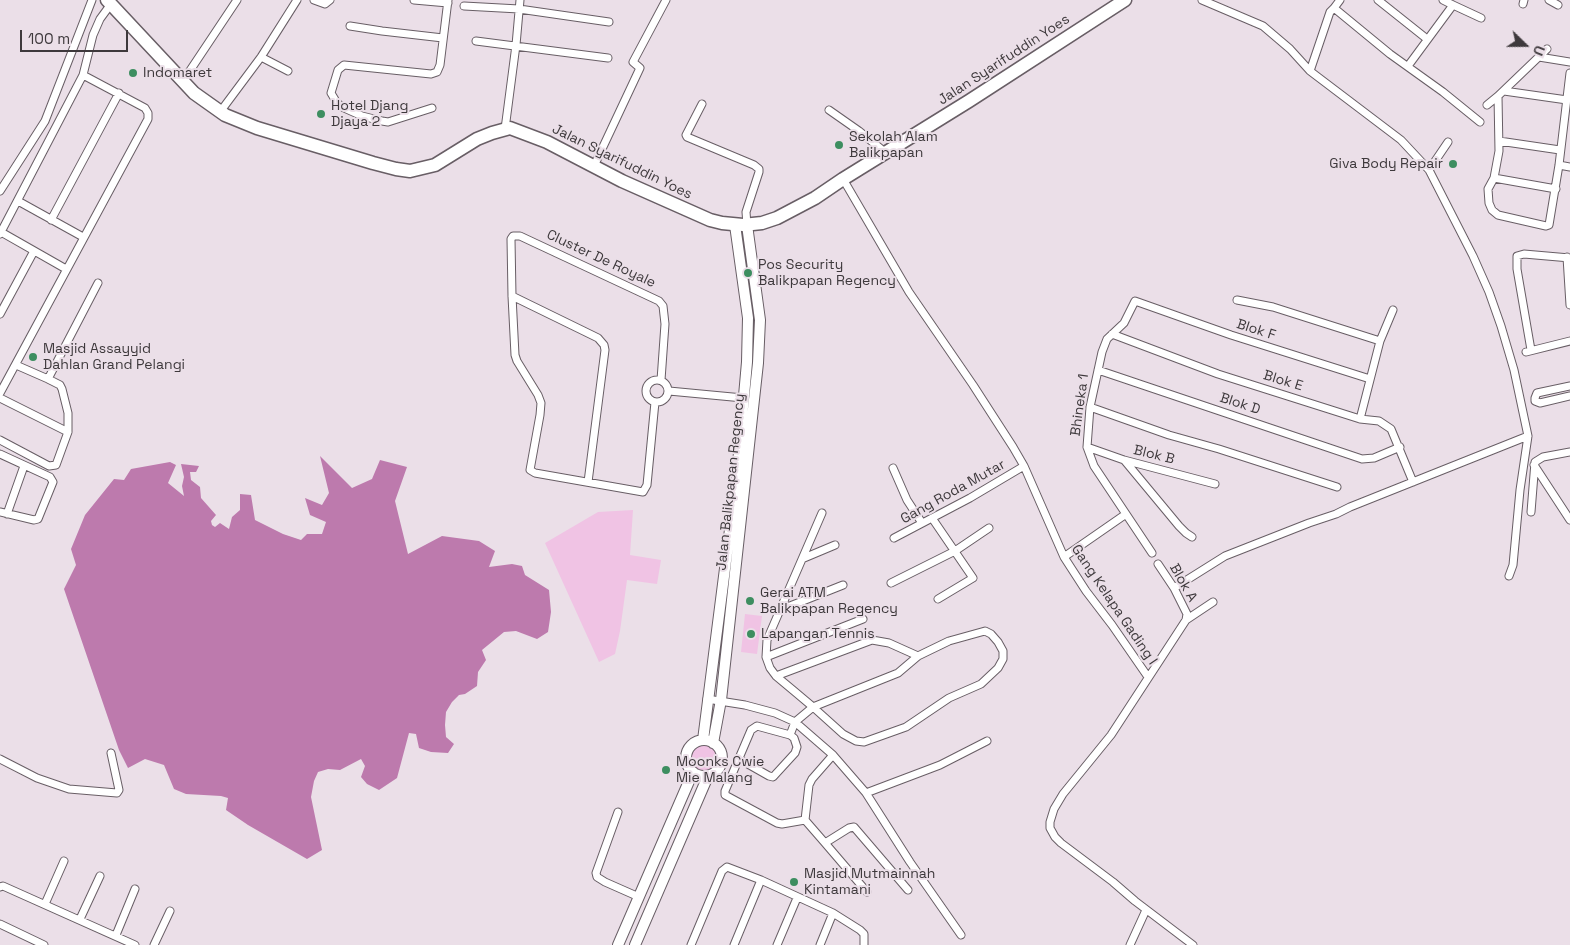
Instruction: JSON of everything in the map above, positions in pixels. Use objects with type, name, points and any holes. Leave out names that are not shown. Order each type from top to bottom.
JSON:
[{"type":"highway","name":"Jalan Syarifuddin Yoes","points":[[505,129],[510,128],[524,132],[547,142],[622,181],[710,220],[741,225],[762,223],[777,218],[815,198],[1126,0]]},
{"type":"highway","points":[[109,2],[194,92],[220,112],[235,120],[291,139],[391,168],[410,170],[436,165],[478,139],[505,129]]},
{"type":"street","points":[[0,191],[45,121],[92,0]]},
{"type":"street","points":[[183,81],[237,0]]},
{"type":"street","points":[[220,112],[261,57],[296,0]]},
{"type":"street","points":[[314,0],[325,4],[330,0]]},
{"type":"street","points":[[414,0],[448,2],[440,65],[437,72],[431,74],[344,65],[338,70],[331,93],[344,108],[362,116],[388,122],[432,108]]},
{"type":"street","points":[[505,129],[520,0]]},
{"type":"street","points":[[594,166],[640,68],[632,62],[666,0]]},
{"type":"street","points":[[1202,0],[1263,26],[1290,49],[1310,71],[1401,140],[1430,170],[1490,292],[1514,370],[1528,436],[1520,490],[1513,564],[1509,576]]},
{"type":"street","points":[[1310,71],[1327,18],[1340,0]]},
{"type":"street","points":[[1378,0],[1427,39]]},
{"type":"street","points":[[1444,0],[1481,18]]},
{"type":"street","points":[[1549,0],[1558,5]]},
{"type":"street","points":[[66,269],[1,233],[84,75],[93,35],[109,2]]},
{"type":"street","points":[[1408,66],[1453,5]]},
{"type":"street","points":[[464,6],[519,9],[609,22]]},
{"type":"street","points":[[1334,8],[1390,54],[1480,122]]},
{"type":"street","points":[[350,26],[382,32],[443,38]]},
{"type":"street","points":[[476,41],[608,58]]},
{"type":"street","points":[[1487,105],[1501,94],[1547,49]]},
{"type":"street","points":[[261,57],[288,71]]},
{"type":"street","points":[[1539,58],[1570,62]]},
{"type":"street","points":[[1501,94],[1498,162],[1494,178],[1488,189],[1492,210],[1498,215],[1546,226],[1550,224],[1556,189],[1570,73]]},
{"type":"street","points":[[0,393],[148,119],[148,113],[145,108],[84,75]]},
{"type":"street","points":[[51,220],[119,94]]},
{"type":"street","points":[[1501,94],[1568,96]]},
{"type":"street","points":[[702,104],[686,137],[754,165],[759,169],[741,225]]},
{"type":"street","points":[[829,110],[886,153]]},
{"type":"street","points":[[1499,141],[1560,150]]},
{"type":"street","points":[[1430,170],[1448,142]]},
{"type":"street","points":[[1559,165],[1570,167]]},
{"type":"street","points":[[1494,178],[1556,189]]},
{"type":"street","name":"Gang Kelapa Gading I","points":[[843,179],[909,292],[973,385],[1024,466],[1064,557],[1148,678],[1111,734],[1063,794],[1054,809],[1050,828],[1062,844],[1193,945]]},
{"type":"street","points":[[18,201],[84,238]]},
{"type":"street","name":"Jalan Balikpapan Regency","points":[[741,225],[748,318],[747,366],[743,398],[747,415]]},
{"type":"street","name":"Jalan Balikpapan Regency","points":[[708,742],[721,700],[747,415],[758,366],[760,320],[741,225]]},
{"type":"street","name":"Cluster De Royale","points":[[656,402],[646,488],[642,492],[535,473],[530,470],[541,403],[515,355],[512,296],[512,236],[516,235],[663,306],[665,324],[661,380]]},
{"type":"street","points":[[0,314],[34,251]]},
{"type":"street","points":[[1570,305],[1568,257],[1524,254],[1517,256],[1528,351],[1570,341]]},
{"type":"street","points":[[48,380],[98,283]]},
{"type":"street","points":[[512,296],[598,338],[604,345],[605,350],[588,482]]},
{"type":"street","points":[[1237,300],[1273,308],[1380,340]]},
{"type":"street","name":"Bhineka 1","points":[[1136,301],[1124,323],[1107,339],[1102,352],[1090,407],[1087,446],[1094,466],[1152,553]]},
{"type":"street","name":"Blok F","points":[[1136,301],[1230,336],[1370,379]]},
{"type":"street","points":[[1360,419],[1380,340],[1393,310]]},
{"type":"street","name":"Blok E","points":[[1112,334],[1218,374],[1360,419],[1379,421],[1391,429],[1414,482]]},
{"type":"street","points":[[0,440],[52,466],[56,465],[68,432],[68,413],[60,385],[16,364]]},
{"type":"street","points":[[747,366],[758,366]]},
{"type":"street","name":"Blok D","points":[[1098,370],[1362,459],[1374,458],[1400,447]]},
{"type":"street","points":[[655,379],[661,380],[667,384],[669,391],[664,399],[656,402],[646,394],[646,388],[649,382],[655,379]]},
{"type":"street","points":[[1570,386],[1537,393],[1535,398],[1537,403],[1540,403],[1570,396]]},
{"type":"street","points":[[669,391],[743,398]]},
{"type":"street","points":[[0,398],[68,432]]},
{"type":"street","points":[[1090,407],[1169,435],[1219,449],[1336,488]]},
{"type":"street","points":[[1174,588],[1225,556],[1309,523],[1330,517],[1528,436]]},
{"type":"street","name":"Blok B","points":[[1087,446],[1124,460],[1215,484]]},
{"type":"street","points":[[1531,512],[1534,464],[1543,457],[1570,452]]},
{"type":"street","points":[[0,454],[52,479],[53,482],[38,519],[34,520],[4,513],[24,466]]},
{"type":"street","points":[[1124,460],[1179,526],[1192,537]]},
{"type":"street","points":[[1534,464],[1570,520]]},
{"type":"street","name":"Gang Roda Mutar","points":[[894,538],[1024,466]]},
{"type":"street","points":[[893,468],[907,500],[922,523]]},
{"type":"street","name":"Jalan Balikpapan Regency","points":[[708,742],[707,699],[741,476]]},
{"type":"street","points":[[790,735],[795,722],[813,707],[898,673],[918,656],[949,641],[985,631],[991,634],[998,642],[1003,651],[1002,659],[998,668],[981,684],[949,698],[906,727],[864,742],[850,738],[813,707],[776,676],[766,658],[767,640],[822,513]]},
{"type":"street","points":[[1064,557],[1126,514]]},
{"type":"street","points":[[932,518],[973,578],[938,599]]},
{"type":"street","points":[[891,583],[955,551],[990,528]]},
{"type":"street","points":[[804,558],[835,545]]},
{"type":"street","name":"Blok A","points":[[1158,564],[1174,588],[1186,617]]},
{"type":"street","points":[[780,610],[843,585]]},
{"type":"street","points":[[1148,678],[1186,617],[1213,602]]},
{"type":"street","points":[[766,658],[862,619]]},
{"type":"street","points":[[776,676],[872,640],[888,642],[918,656]]},
{"type":"street","points":[[707,699],[721,700],[776,713],[795,722],[833,755],[866,793],[910,862],[961,935]]},
{"type":"street","points":[[739,759],[774,777],[795,753],[796,742],[794,738],[790,735],[758,726],[751,730],[725,791],[725,795],[777,823],[782,824],[806,820]]},
{"type":"street","points":[[866,793],[940,765],[987,741]]},
{"type":"street","points":[[708,742],[693,744],[686,753],[687,764],[693,772],[708,776]]},
{"type":"street","name":"Jalan Balikpapan Regency","points":[[635,945],[708,776],[716,771],[721,763],[719,750],[708,742]]},
{"type":"street","points":[[0,759],[37,778],[69,789],[117,794],[119,790],[111,753]]},
{"type":"street","points":[[833,755],[809,785],[806,820],[867,892]]},
{"type":"street","points":[[620,944],[693,772]]},
{"type":"street","points":[[618,812],[596,873],[597,877],[605,882],[639,897]]},
{"type":"street","points":[[826,843],[848,828],[854,827],[908,890]]},
{"type":"street","points":[[45,904],[64,861]]},
{"type":"street","points":[[691,945],[722,871],[728,867],[834,913],[864,934],[864,945]]},
{"type":"street","points":[[80,919],[100,876]]},
{"type":"street","points":[[734,945],[761,880]]},
{"type":"street","points":[[0,887],[4,886],[135,945]]},
{"type":"street","points":[[116,935],[135,889]]},
{"type":"street","points":[[777,945],[797,898]]},
{"type":"street","points":[[1130,945],[1146,910]]},
{"type":"street","points":[[154,945],[170,911]]},
{"type":"street","points":[[820,945],[834,913]]},
{"type":"street","points":[[0,924],[44,945]]},
{"type":"shaded area","points":[[320,456],[352,488],[372,479],[380,460],[407,467],[395,501],[408,554],[442,536],[479,541],[495,551],[489,567],[512,564],[522,566],[525,575],[549,590],[551,612],[548,632],[537,639],[516,631],[504,632],[482,650],[486,660],[478,672],[477,686],[465,694],[459,695],[446,712],[446,737],[454,744],[448,753],[431,752],[419,748],[416,734],[409,733],[397,778],[379,790],[367,784],[361,777],[365,766],[361,759],[340,770],[328,769],[318,772],[311,797],[322,850],[307,859],[226,810],[228,798],[186,794],[174,789],[164,765],[145,759],[128,768],[119,750],[64,589],[76,565],[71,549],[85,515],[114,479],[124,480],[131,469],[170,462],[176,465],[168,483],[184,496],[182,486],[184,477],[181,464],[199,466],[196,472],[190,472],[191,480],[200,487],[201,498],[216,515],[211,521],[212,525],[215,527],[220,523],[229,529],[232,517],[240,510],[240,494],[251,495],[255,520],[283,534],[301,540],[307,534],[322,534],[326,522],[310,515],[305,498],[322,505],[329,493]]},
{"type":"shaded area","points":[[633,510],[630,555],[661,560],[657,584],[627,580],[615,654],[599,662],[545,543],[598,512]]},
{"type":"shaded area","name":"Lapangan Tennis","points":[[745,614],[762,616],[757,654],[741,652]]},
{"type":"shaded area","points":[[704,743],[714,747],[718,757],[714,767],[704,771],[694,767],[690,757],[694,747]]},
{"type":"place","name":"Indomaret","points":[[133,73]]},
{"type":"place","name":"Hotel Djang Djaya 2","points":[[321,114]]},
{"type":"place","name":"Sekolah Alam Balikpapan","points":[[839,145]]},
{"type":"place","name":"Giva Body Repair","points":[[1453,164]]},
{"type":"place","name":"Pos Security Balikpapan Regency","points":[[748,273]]},
{"type":"place","name":"Masjid Assayyid Dahlan Grand Pelangi","points":[[33,357]]},
{"type":"place","name":"Gerai ATM Balikpapan Regency","points":[[750,601]]},
{"type":"place","name":"Lapangan Tennis","points":[[751,634]]},
{"type":"place","name":"Moonks Cwie Mie Malang","points":[[666,770]]},
{"type":"place","name":"Masjid Mutmainnah Kintamani","points":[[794,882]]}]
